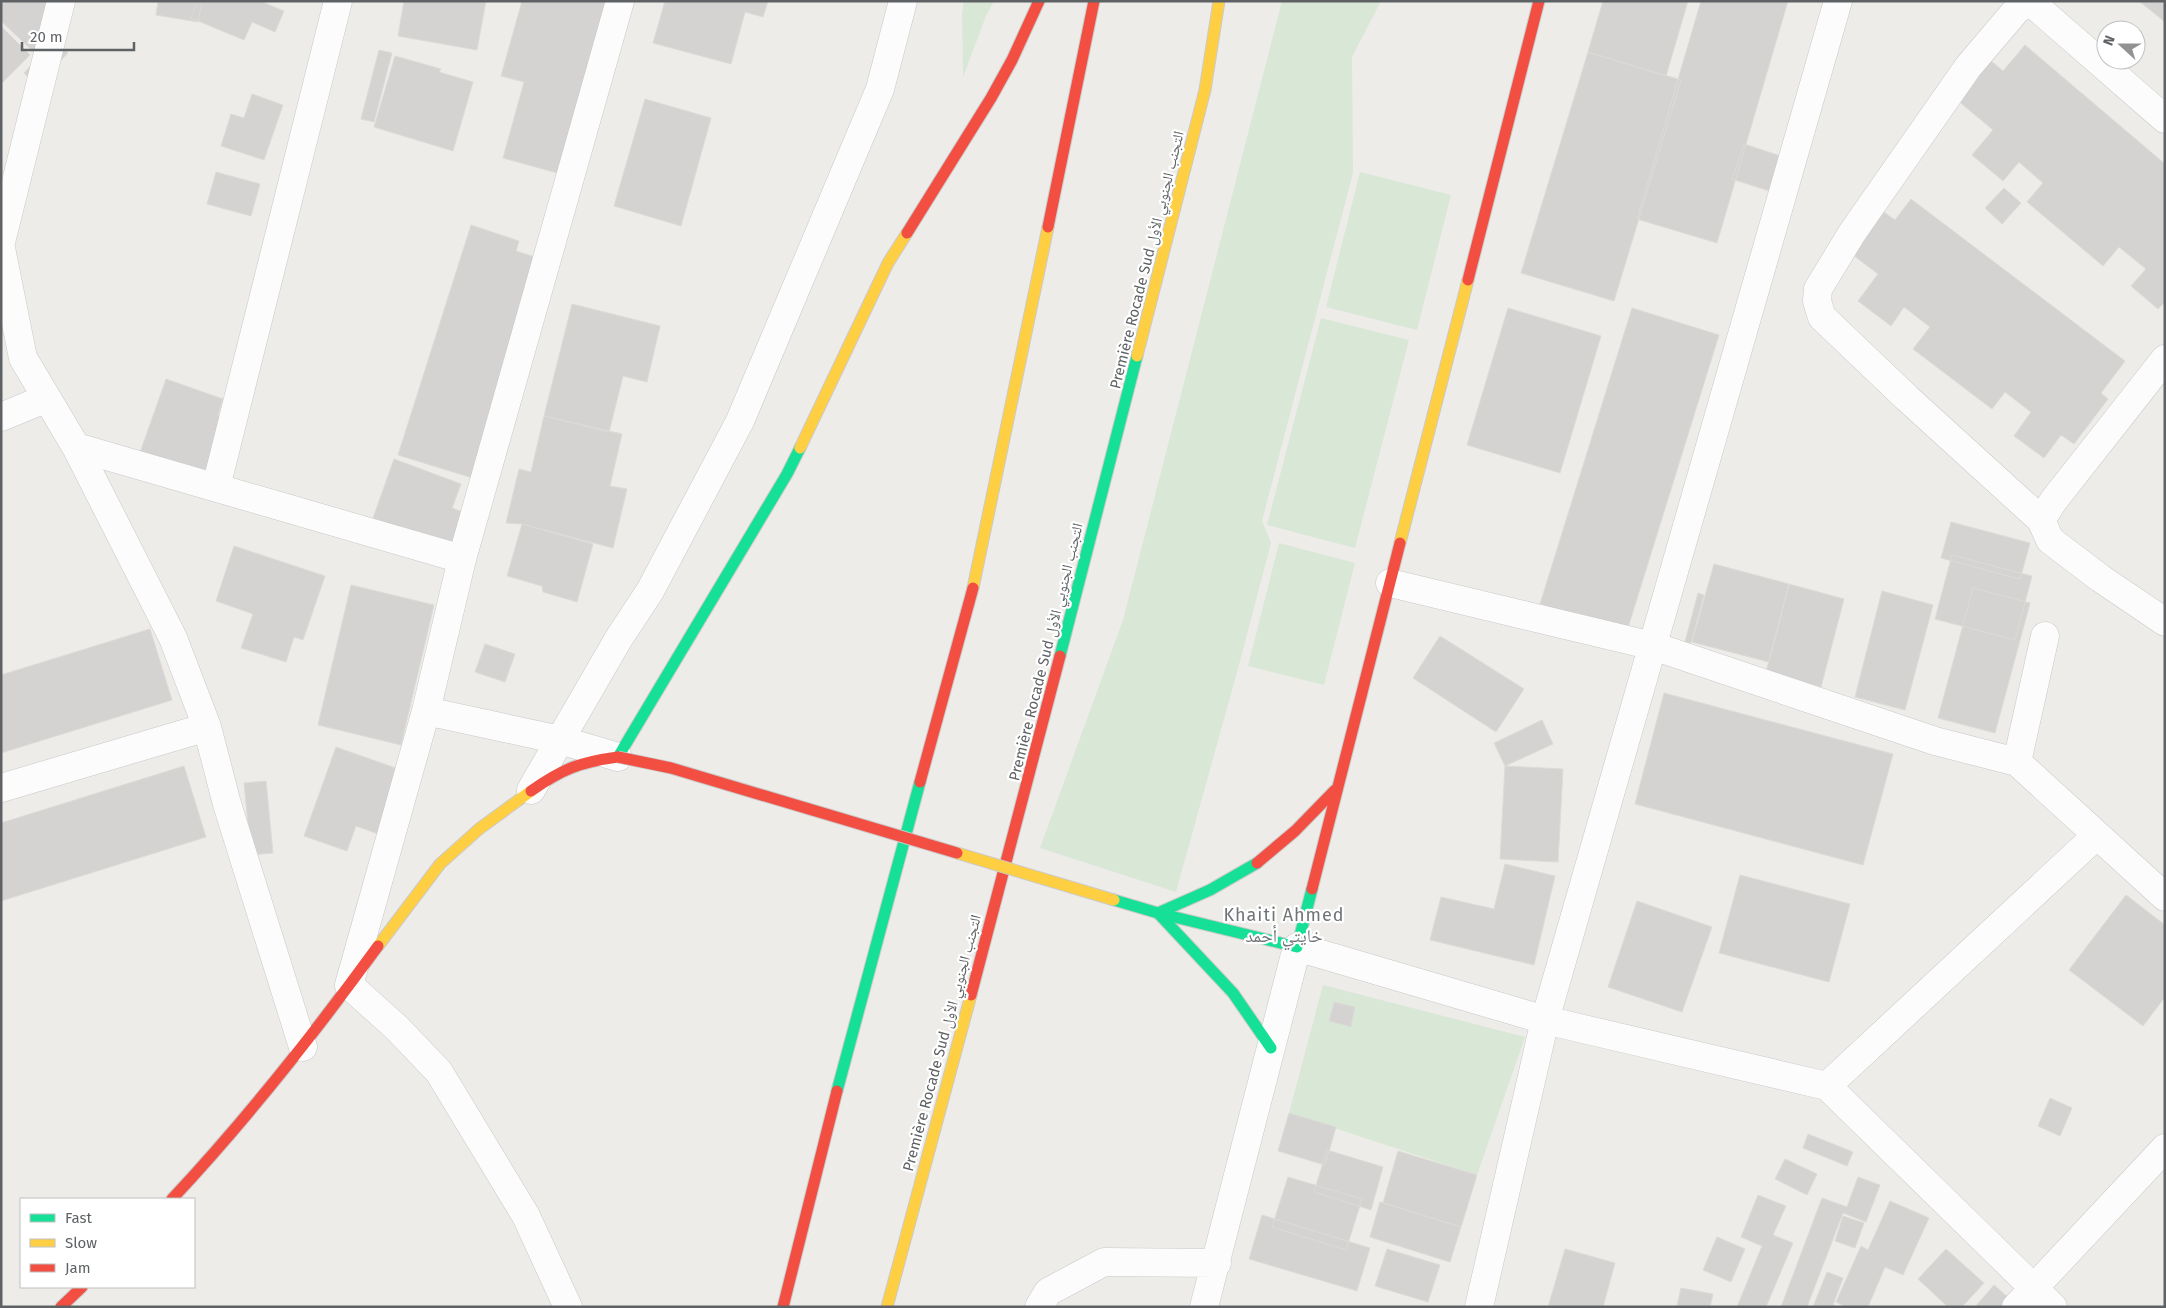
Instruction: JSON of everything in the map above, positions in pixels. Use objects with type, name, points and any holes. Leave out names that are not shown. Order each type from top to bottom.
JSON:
[{"type":"main road","points":[[618,757],[788,474],[888,263],[991,98],[1012,60],[1039,1]]},
{"type":"main road","points":[[783,1307],[840,1080],[979,564],[1094,1]]},
{"type":"main road","name":"Première Rocade Sud التجنب الجنوبي الأول","points":[[886,1307],[1017,826],[1206,90],[1219,1]]},
{"type":"main road","points":[[173,1198],[245,1119],[303,1047],[431,874],[449,854],[469,836],[531,790],[573,766],[592,760],[618,757],[670,768],[1158,913],[1297,947],[1539,1]]},
{"type":"main road","points":[[1158,913],[1229,882],[1259,862],[1288,840],[1337,787]]},
{"type":"main road","points":[[1158,913],[1220,976],[1250,1015],[1271,1048]]},
{"type":"main road","points":[[61,1307],[81,1288]]},
{"type":"street","points":[[1,242],[62,1]]},
{"type":"street","points":[[216,487],[338,1]]},
{"type":"street","points":[[568,1307],[526,1216],[439,1072],[397,1028],[349,985],[426,712],[462,559],[620,1]]},
{"type":"street","points":[[531,790],[619,638],[650,591],[740,422],[880,89],[903,1]]},
{"type":"street","points":[[1478,1307],[1545,1020],[1838,1]]},
{"type":"street","points":[[2165,118],[2033,4],[2020,7],[1968,68],[1852,233],[1818,289],[1817,301],[1822,317],[1907,398],[2041,520],[2050,540],[2100,578],[2165,622]]},
{"type":"street","points":[[1,248],[23,358],[76,447],[173,638],[207,727],[227,804],[303,1047]]},
{"type":"street","points":[[2041,520],[2054,500],[2165,358]]},
{"type":"street","points":[[1,418],[47,398]]},
{"type":"street","points":[[76,447],[462,559]]},
{"type":"street","points":[[1390,582],[1653,646],[1935,741],[2017,762],[2165,897]]},
{"type":"street","points":[[2017,762],[2045,636]]},
{"type":"street","points":[[426,712],[560,740],[618,757]]},
{"type":"street","points":[[1,788],[207,727]]},
{"type":"street","points":[[1827,1086],[2097,835]]},
{"type":"street","points":[[1204,1307],[1217,1263],[1297,947],[1545,1020],[1827,1086],[2024,1298],[2053,1307]]},
{"type":"street","points":[[2024,1298],[2165,1148]]},
{"type":"street","points":[[1039,1307],[1048,1292],[1104,1262],[1217,1263]]},
{"type":"green space","points":[[964,1],[994,1],[986,16],[963,77],[962,13]]},
{"type":"green space","points":[[1282,1],[1381,1],[1352,57],[1353,173],[1262,521],[1271,543],[1176,892],[1040,848],[1123,620]]},
{"type":"green space","points":[[1360,172],[1451,195],[1417,330],[1326,307]]},
{"type":"green space","points":[[1321,318],[1409,340],[1355,548],[1267,525]]},
{"type":"green space","points":[[1279,543],[1355,563],[1324,685],[1248,666]]},
{"type":"green space","points":[[1323,985],[1525,1037],[1477,1175],[1289,1113]]},
{"type":"building","points":[[1,1],[69,1],[42,28],[68,53],[37,85],[24,73],[39,57],[1,21]]},
{"type":"building","points":[[158,1],[202,1],[198,22],[156,15]]},
{"type":"building","points":[[198,1],[260,1],[284,11],[275,32],[252,22],[244,40],[191,18]]},
{"type":"building","points":[[404,1],[486,1],[477,50],[398,36]]},
{"type":"building","points":[[522,1],[610,1],[561,174],[503,158],[524,82],[501,76]]},
{"type":"building","points":[[665,1],[768,1],[763,17],[745,12],[731,64],[653,43]]},
{"type":"building","points":[[1603,1],[1688,1],[1666,76],[1588,52]]},
{"type":"building","points":[[1701,1],[1788,1],[1717,243],[1637,219]]},
{"type":"building","points":[[2139,1],[2165,1],[2165,22]]},
{"type":"building","points":[[1,26],[30,55],[1,84]]},
{"type":"building","points":[[2025,45],[2165,164],[2165,302],[2158,309],[2131,286],[2146,269],[2119,247],[2103,266],[2027,202],[2043,183],[2019,162],[2003,181],[1972,155],[1993,130],[1956,99],[1990,60],[2003,71]]},
{"type":"building","points":[[379,50],[392,53],[374,122],[361,119]]},
{"type":"building","points":[[1588,52],[1681,80],[1614,301],[1521,273]]},
{"type":"building","points":[[395,56],[441,69],[439,72],[473,82],[453,151],[374,127]]},
{"type":"building","points":[[252,94],[283,105],[264,160],[221,146],[231,114],[244,118]]},
{"type":"building","points":[[645,99],[711,118],[681,226],[614,206]]},
{"type":"building","points":[[1744,144],[1790,159],[1779,194],[1732,179]]},
{"type":"building","points":[[216,172],[260,184],[251,216],[207,204]]},
{"type":"building","points":[[2004,188],[2021,203],[2002,224],[1985,208]]},
{"type":"building","points":[[1911,199],[2125,361],[2101,393],[2108,399],[2074,444],[2061,435],[2044,458],[2014,436],[2031,412],[2005,392],[1992,409],[1913,349],[1930,327],[1904,307],[1891,326],[1858,301],[1878,274],[1845,249],[1877,207],[1895,220]]},
{"type":"building","points":[[471,225],[519,241],[516,251],[548,261],[479,480],[398,455]]},
{"type":"building","points":[[572,304],[660,326],[647,382],[623,376],[609,432],[544,416]]},
{"type":"building","points":[[1508,308],[1601,336],[1560,473],[1467,445]]},
{"type":"building","points":[[1632,308],[1719,335],[1627,631],[1540,604]]},
{"type":"building","points":[[166,379],[223,399],[218,415],[233,420],[209,490],[136,464]]},
{"type":"building","points":[[544,416],[622,434],[610,486],[627,489],[613,548],[522,524],[506,523],[519,469],[531,472]]},
{"type":"building","points":[[394,459],[461,484],[452,508],[471,515],[458,549],[373,518]]},
{"type":"building","points":[[1951,522],[2030,543],[2020,579],[1941,558]]},
{"type":"building","points":[[522,524],[593,544],[577,602],[543,592],[542,586],[507,576]]},
{"type":"building","points":[[234,546],[325,576],[303,640],[294,637],[286,662],[241,648],[253,614],[216,601]]},
{"type":"building","points":[[1952,555],[2032,576],[2015,640],[1935,619]]},
{"type":"building","points":[[1714,564],[1789,584],[1769,662],[1692,642]]},
{"type":"building","points":[[1789,584],[1844,599],[1821,687],[1766,672]]},
{"type":"building","points":[[351,585],[434,605],[401,745],[318,725]]},
{"type":"building","points":[[1973,588],[2030,603],[1995,733],[1938,718]]},
{"type":"building","points":[[1882,591],[1933,605],[1905,710],[1855,697]]},
{"type":"building","points":[[1698,593],[1704,595],[1691,643],[1685,642]]},
{"type":"building","points":[[150,629],[172,700],[1,753],[1,675]]},
{"type":"building","points":[[1440,636],[1524,689],[1496,732],[1413,678]]},
{"type":"building","points":[[485,644],[515,654],[505,682],[475,672]]},
{"type":"building","points":[[1664,693],[1893,754],[1863,865],[1635,804]]},
{"type":"building","points":[[1542,720],[1553,744],[1505,766],[1494,743]]},
{"type":"building","points":[[336,747],[404,771],[381,835],[356,826],[347,851],[304,836]]},
{"type":"building","points":[[184,766],[206,837],[1,901],[1,823]]},
{"type":"building","points":[[1505,766],[1563,769],[1558,862],[1500,859]]},
{"type":"building","points":[[266,781],[273,853],[251,855],[244,783]]},
{"type":"building","points":[[1505,864],[1555,876],[1534,965],[1430,940],[1441,897],[1494,909]]},
{"type":"building","points":[[1740,875],[1850,904],[1829,982],[1719,953]]},
{"type":"building","points":[[2126,895],[2165,925],[2165,997],[2143,1026],[2069,970]]},
{"type":"building","points":[[1637,901],[1712,927],[1682,1012],[1608,987]]},
{"type":"building","points":[[1334,1002],[1355,1007],[1351,1027],[1329,1021]]},
{"type":"building","points":[[2050,1098],[2072,1108],[2060,1136],[2038,1126]]},
{"type":"building","points":[[1289,1113],[1336,1127],[1325,1165],[1278,1151]]},
{"type":"building","points":[[1808,1134],[1853,1152],[1847,1166],[1803,1148]]},
{"type":"building","points":[[1327,1150],[1383,1167],[1371,1210],[1314,1192]]},
{"type":"building","points":[[1398,1151],[1477,1175],[1461,1227],[1383,1203]]},
{"type":"building","points":[[1785,1159],[1817,1174],[1807,1195],[1775,1179]]},
{"type":"building","points":[[1288,1177],[1362,1199],[1346,1250],[1272,1227]]},
{"type":"building","points":[[1858,1177],[1880,1185],[1866,1222],[1843,1213],[1807,1307],[1781,1307],[1822,1198],[1847,1207]]},
{"type":"building","points":[[1758,1195],[1786,1206],[1773,1235],[1793,1243],[1766,1307],[1737,1307],[1762,1246],[1741,1237]]},
{"type":"building","points":[[1890,1201],[1929,1218],[1903,1275],[1885,1267],[1868,1307],[1846,1307],[1836,1302],[1861,1246],[1868,1250]]},
{"type":"building","points":[[1380,1202],[1461,1227],[1450,1262],[1370,1237]]},
{"type":"building","points":[[1262,1215],[1370,1248],[1357,1291],[1249,1259]]},
{"type":"building","points":[[1843,1216],[1864,1223],[1855,1248],[1835,1241]]},
{"type":"building","points":[[1717,1237],[1745,1249],[1731,1282],[1703,1270]]},
{"type":"building","points":[[1387,1249],[1440,1265],[1428,1302],[1375,1286]]},
{"type":"building","points":[[1565,1249],[1615,1263],[1603,1307],[1548,1307]]},
{"type":"building","points":[[1946,1249],[1984,1283],[1962,1307],[1948,1307],[1918,1279]]},
{"type":"building","points":[[1827,1272],[1843,1278],[1833,1305],[1838,1307],[1813,1307]]},
{"type":"building","points":[[1994,1285],[2017,1305],[2015,1307],[1975,1307]]},
{"type":"building","points":[[1681,1288],[1713,1294],[1710,1307],[1677,1306]]},
{"type":"traffic: fast","points":[[1060,656],[1137,356]]},
{"type":"traffic: fast","points":[[618,757],[787,474],[800,448]]},
{"type":"traffic: fast","points":[[837,1091],[920,782]]},
{"type":"traffic: fast","points":[[1257,863],[1210,890],[1158,913],[1233,993],[1271,1048]]},
{"type":"traffic: fast","points":[[1114,900],[1158,913],[1297,947],[1312,889]]},
{"type":"traffic: slow","points":[[1137,356],[1205,90],[1219,1]]},
{"type":"traffic: slow","points":[[973,588],[1048,227]]},
{"type":"traffic: slow","points":[[800,448],[888,263],[907,233]]},
{"type":"traffic: slow","points":[[1400,543],[1468,280]]},
{"type":"traffic: slow","points":[[378,946],[440,864],[479,829],[531,791]]},
{"type":"traffic: slow","points":[[957,853],[1114,900]]},
{"type":"traffic: slow","points":[[887,1307],[971,995]]},
{"type":"traffic: jam","points":[[907,233],[991,98],[1012,60],[1039,1]]},
{"type":"traffic: jam","points":[[1048,227],[1094,1]]},
{"type":"traffic: jam","points":[[1468,280],[1539,1]]},
{"type":"traffic: jam","points":[[1312,889],[1400,543]]},
{"type":"traffic: jam","points":[[920,782],[973,588]]},
{"type":"traffic: jam","points":[[971,995],[1060,656]]},
{"type":"traffic: jam","points":[[531,791],[552,777],[582,764],[618,757]]},
{"type":"traffic: jam","points":[[618,757],[671,768],[957,853]]},
{"type":"traffic: jam","points":[[1257,863],[1295,831],[1335,790]]},
{"type":"traffic: jam","points":[[173,1198],[279,1076],[378,946]]},
{"type":"traffic: jam","points":[[783,1307],[837,1091]]},
{"type":"traffic: jam","points":[[61,1307],[81,1288]]},
{"type":"district","name":"Khaiti Ahmed خايتي أحمد","points":[[1284,925]]}]
